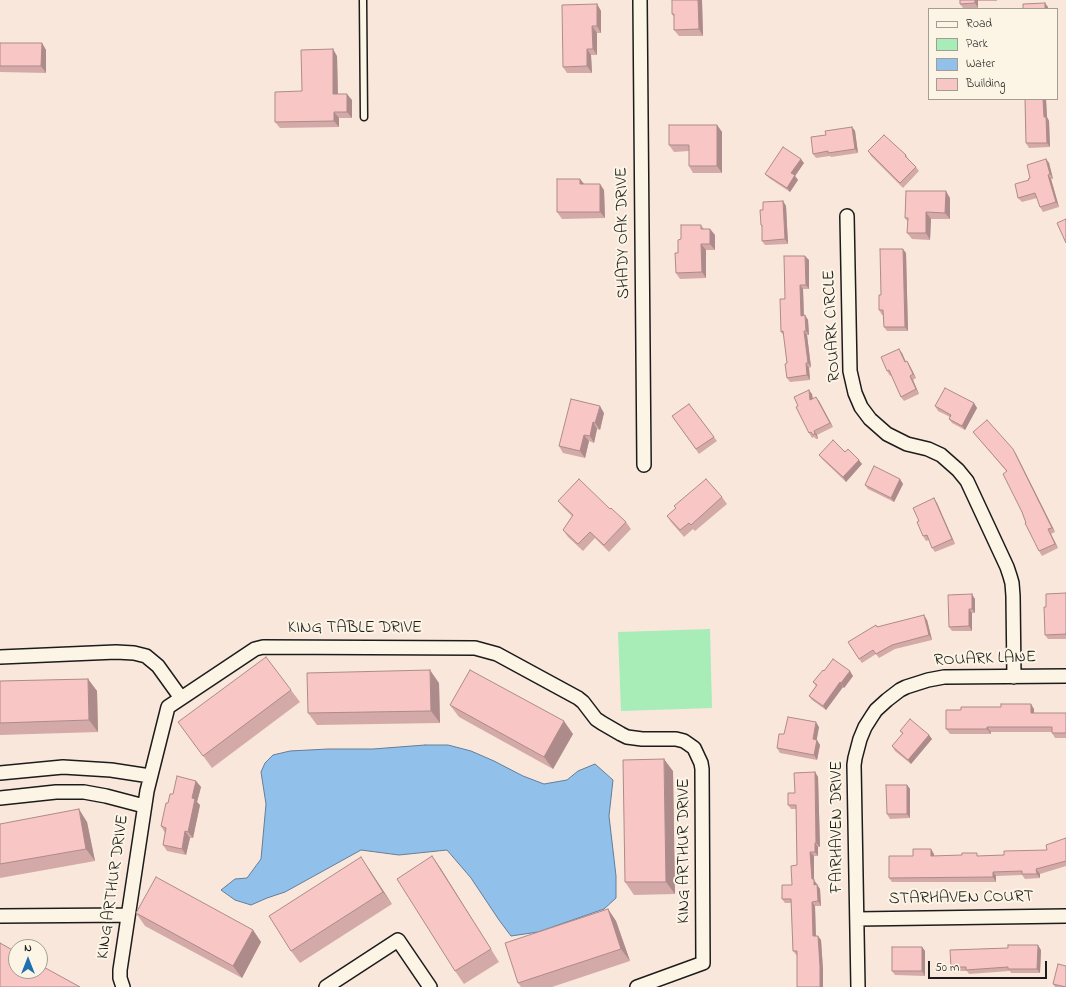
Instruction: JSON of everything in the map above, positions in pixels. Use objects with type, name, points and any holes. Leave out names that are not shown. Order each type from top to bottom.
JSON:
[{"type":"street","name":"SHADY OAK DRIVE","points":[[640,0],[644,465]]},
{"type":"street","name":"ROUARK CIRCLE","points":[[847,216],[850,371],[855,392],[861,407],[870,419],[887,434],[907,444],[928,449],[941,456],[958,470],[967,481],[1007,567],[1012,583],[1014,677]]},
{"type":"street","name":"KING TABLE DRIVE","points":[[146,791],[168,706],[255,649],[263,647],[475,648],[497,654],[578,698],[585,704],[596,719],[621,734]]},
{"type":"street","points":[[0,657],[134,652],[146,656],[158,666],[181,698]]},
{"type":"street","name":"ROUARK LANE","points":[[906,687],[944,677],[1066,676]]},
{"type":"street","name":"FAIRHAVEN DRIVE","points":[[858,987],[854,771],[856,752],[862,733],[876,710],[893,695],[906,687]]},
{"type":"street","name":"KING ARTHUR DRIVE","points":[[621,734],[627,737],[642,739],[676,738],[684,741],[694,748],[698,755],[702,769],[704,963],[637,987]]},
{"type":"street","points":[[0,773],[63,767],[111,770],[150,776]]},
{"type":"street","name":"KING ARTHUR DRIVE","points":[[124,987],[121,982],[120,974],[146,791]]},
{"type":"street","points":[[0,798],[56,792],[84,792],[144,806]]},
{"type":"street","points":[[0,916],[128,915]]},
{"type":"street","name":"STARHAVEN COURT","points":[[857,919],[1066,916]]},
{"type":"street","points":[[326,987],[398,940],[430,987]]},
{"type":"lane","points":[[362,0],[364,117]]},
{"type":"green space","points":[[710,629],[712,708],[621,711],[618,632]]},
{"type":"water","points":[[425,745],[448,745],[471,751],[523,776],[544,784],[567,780],[578,771],[595,764],[613,780],[609,816],[616,876],[616,898],[604,909],[538,932],[511,936],[471,878],[447,850],[399,855],[361,850],[285,892],[251,905],[235,900],[221,890],[235,879],[247,878],[261,859],[266,804],[261,772],[265,763],[273,755],[290,751],[373,749]]},
{"type":"building","points":[[672,0],[698,0],[699,29],[674,30]]},
{"type":"building","points":[[960,0],[975,0],[975,3],[960,4]]},
{"type":"building","points":[[1045,3],[1045,8],[1023,8],[1023,4]]},
{"type":"building","points":[[597,4],[597,26],[592,26],[593,49],[587,49],[587,66],[563,67],[562,5]]},
{"type":"building","points":[[0,43],[42,43],[41,66],[0,66]]},
{"type":"building","points":[[333,49],[333,94],[347,94],[347,112],[334,112],[334,121],[275,122],[275,92],[302,91],[301,50]]},
{"type":"building","points":[[1025,100],[1043,100],[1044,117],[1046,117],[1047,143],[1026,143]]},
{"type":"building","points":[[669,125],[717,125],[717,166],[689,166],[689,145],[669,145]]},
{"type":"building","points":[[852,127],[855,149],[828,153],[828,151],[813,154],[811,137],[826,135],[825,131]]},
{"type":"building","points":[[884,135],[906,155],[905,156],[916,167],[900,183],[868,151]]},
{"type":"building","points":[[783,147],[801,159],[791,173],[795,175],[787,188],[765,174]]},
{"type":"building","points":[[1046,159],[1050,174],[1048,175],[1056,202],[1040,207],[1035,193],[1018,198],[1015,184],[1029,180],[1028,179],[1030,178],[1027,165]]},
{"type":"building","points":[[557,179],[580,179],[580,184],[600,184],[600,212],[557,212]]},
{"type":"building","points":[[906,191],[946,191],[945,213],[926,212],[926,233],[907,233],[908,218],[905,218]]},
{"type":"building","points":[[783,201],[785,239],[762,241],[760,210],[763,210],[763,202]]},
{"type":"building","points":[[1066,219],[1066,243],[1057,223]]},
{"type":"building","points":[[681,225],[701,225],[701,229],[710,229],[710,244],[701,244],[702,272],[676,273],[675,253],[678,253],[678,240],[681,239]]},
{"type":"building","points":[[880,249],[903,249],[905,327],[884,327],[883,310],[879,310],[879,295],[881,295]]},
{"type":"building","points":[[784,256],[805,256],[806,285],[800,285],[801,316],[805,315],[806,331],[804,331],[808,363],[806,363],[807,375],[787,378],[785,364],[787,363],[783,331],[781,332],[780,299],[785,299]]},
{"type":"building","points":[[899,349],[913,374],[910,376],[916,389],[901,397],[889,370],[887,371],[881,357]]},
{"type":"building","points":[[945,388],[974,403],[962,426],[949,419],[951,415],[935,406]]},
{"type":"building","points":[[809,390],[810,400],[816,397],[830,423],[814,431],[815,434],[813,435],[811,432],[809,433],[796,407],[798,406],[794,397]]},
{"type":"building","points":[[571,399],[600,406],[595,423],[593,422],[590,436],[584,435],[580,451],[559,446]]},
{"type":"building","points":[[689,404],[714,437],[696,449],[672,416]]},
{"type":"building","points":[[987,420],[1013,449],[1052,528],[1048,529],[1055,544],[1039,551],[1003,474],[1007,471],[973,432]]},
{"type":"building","points":[[833,440],[845,452],[848,449],[859,460],[843,477],[819,455]]},
{"type":"building","points":[[874,466],[900,479],[891,498],[865,485]]},
{"type":"building","points":[[579,479],[610,509],[611,508],[626,522],[604,545],[590,532],[578,544],[563,530],[573,515],[558,501]]},
{"type":"building","points":[[706,479],[722,497],[691,525],[689,523],[680,530],[667,516],[676,508],[674,506]]},
{"type":"building","points":[[934,498],[952,539],[932,548],[927,535],[923,536],[917,522],[919,521],[913,508]]},
{"type":"building","points":[[1066,593],[1066,634],[1045,635],[1044,607],[1046,607],[1046,594]]},
{"type":"building","points":[[972,594],[972,609],[969,609],[969,626],[949,627],[948,595]]},
{"type":"building","points":[[924,615],[929,635],[892,645],[876,654],[873,650],[859,659],[848,642],[876,625],[877,627]]},
{"type":"building","points":[[266,657],[291,690],[203,756],[178,722]]},
{"type":"building","points":[[833,659],[850,671],[823,706],[809,696],[817,685],[813,682]]},
{"type":"building","points":[[430,670],[431,711],[308,713],[307,673]]},
{"type":"building","points":[[470,670],[564,721],[544,757],[450,705]]},
{"type":"building","points":[[88,679],[89,720],[0,723],[0,681]]},
{"type":"building","points":[[1001,704],[1031,704],[1031,713],[1066,713],[1066,733],[1052,733],[1052,727],[987,727],[987,729],[946,729],[946,710],[961,710],[961,707],[1001,707]]},
{"type":"building","points":[[788,717],[816,722],[813,739],[817,740],[814,755],[777,748],[779,734],[784,734]]},
{"type":"building","points":[[910,719],[929,735],[908,760],[892,746],[903,733],[900,731]]},
{"type":"building","points":[[664,759],[666,882],[625,882],[623,760]]},
{"type":"building","points":[[815,772],[816,843],[815,852],[810,852],[812,879],[814,879],[814,885],[817,884],[818,901],[812,902],[813,936],[818,936],[820,987],[797,987],[797,951],[793,951],[791,899],[782,899],[782,885],[792,885],[791,866],[797,865],[796,805],[788,805],[788,793],[795,793],[794,773]]},
{"type":"building","points":[[177,776],[196,781],[192,798],[195,799],[188,832],[185,831],[182,849],[163,845],[166,828],[161,826],[166,803],[168,803],[170,794],[173,794]]},
{"type":"building","points":[[886,785],[907,785],[907,814],[887,814]]},
{"type":"building","points":[[79,809],[86,849],[0,864],[0,824]]},
{"type":"building","points":[[1066,838],[1066,861],[1036,869],[1037,874],[1022,874],[1022,871],[993,872],[993,877],[889,878],[889,856],[913,856],[913,849],[931,849],[931,856],[962,855],[962,853],[977,853],[977,856],[1004,855],[1004,851],[1047,850],[1046,845]]},
{"type":"building","points":[[432,856],[491,949],[455,971],[397,879]]},
{"type":"building","points":[[361,857],[383,892],[291,951],[269,916]]},
{"type":"building","points":[[156,877],[253,930],[233,966],[136,913]]},
{"type":"building","points":[[608,909],[621,949],[518,983],[505,943]]},
{"type":"building","points":[[0,943],[8,948],[8,979],[48,979],[48,969],[80,987],[0,987]]},
{"type":"building","points":[[1008,945],[1038,945],[1037,969],[1008,969],[1008,967],[966,970],[966,967],[951,967],[950,950],[1008,948]]},
{"type":"building","points":[[892,947],[922,947],[922,971],[892,971]]},
{"type":"building","points":[[1058,964],[1066,966],[1066,987],[1053,984]]}]
